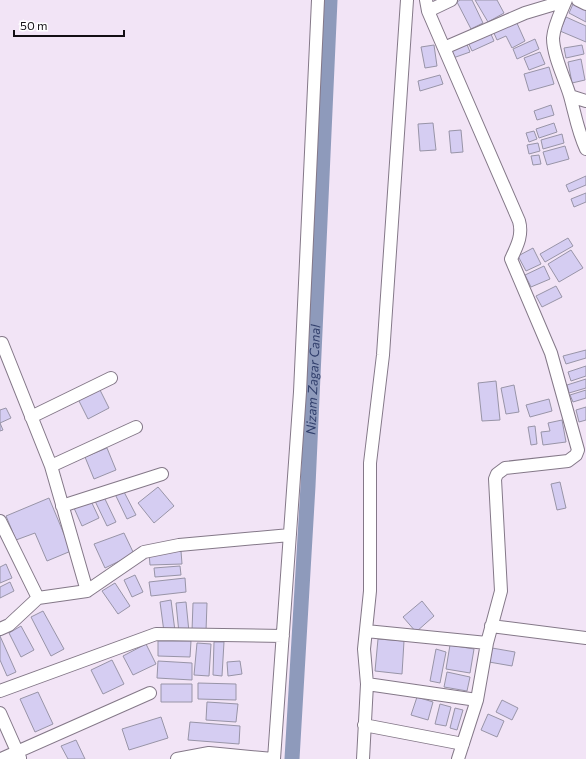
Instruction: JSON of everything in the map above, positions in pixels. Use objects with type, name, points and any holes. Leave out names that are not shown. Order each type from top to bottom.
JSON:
[{"type":"street","points":[[177,759],[209,753],[274,759],[300,392],[318,0]]},
{"type":"street","points":[[363,759],[367,684],[364,649],[370,592],[370,463],[383,355],[407,0]]},
{"type":"street","points":[[451,0],[427,5],[444,48],[520,221],[521,226],[519,241],[511,259],[551,353],[578,450],[576,455],[568,461],[505,468],[497,474],[495,479],[501,591],[487,643],[477,700],[458,759]]},
{"type":"street","points":[[444,48],[525,13],[565,0]]},
{"type":"street","points":[[565,0],[554,28],[553,39],[557,58],[570,96],[580,136],[586,149]]},
{"type":"street","points":[[578,0],[586,4]]},
{"type":"street","points":[[570,96],[586,101]]},
{"type":"street","points":[[2,343],[50,466],[87,591]]},
{"type":"street","points":[[31,417],[111,378]]},
{"type":"street","points":[[50,466],[136,427]]},
{"type":"street","points":[[62,506],[162,474]]},
{"type":"street","points":[[0,520],[38,598]]},
{"type":"street","points":[[0,629],[9,625],[38,598],[87,591],[144,552],[179,545],[290,535]]},
{"type":"street","points":[[491,626],[586,638]]},
{"type":"street","points":[[366,632],[487,643]]},
{"type":"street","points":[[0,690],[156,634],[283,636]]},
{"type":"street","points":[[367,684],[477,700]]},
{"type":"street","points":[[1,759],[18,755],[150,693]]},
{"type":"street","points":[[0,713],[18,755]]},
{"type":"street","points":[[364,725],[463,744]]},
{"type":"building","points":[[460,0],[472,0],[483,23],[471,29],[457,2]]},
{"type":"building","points":[[475,0],[497,0],[504,13],[488,22]]},
{"type":"building","points":[[573,4],[586,10],[586,22],[569,13]]},
{"type":"building","points":[[566,17],[586,26],[586,42],[560,31]]},
{"type":"building","points":[[516,21],[525,41],[512,48],[506,36],[497,40],[493,31]]},
{"type":"building","points":[[490,32],[494,41],[472,51],[468,42]]},
{"type":"building","points":[[535,39],[539,49],[517,59],[513,49]]},
{"type":"building","points":[[466,42],[470,52],[453,58],[449,49]]},
{"type":"building","points":[[434,45],[437,66],[425,68],[421,47]]},
{"type":"building","points":[[582,45],[584,54],[566,58],[564,48]]},
{"type":"building","points":[[540,52],[545,64],[529,70],[524,58]]},
{"type":"building","points":[[581,59],[585,80],[572,83],[568,62]]},
{"type":"building","points":[[549,67],[554,84],[529,91],[524,74]]},
{"type":"building","points":[[440,75],[443,84],[420,91],[418,81]]},
{"type":"building","points":[[551,105],[554,115],[537,120],[534,111]]},
{"type":"building","points":[[433,123],[436,150],[420,151],[418,124]]},
{"type":"building","points":[[554,123],[557,132],[539,138],[536,129]]},
{"type":"building","points":[[461,130],[463,152],[451,153],[449,131]]},
{"type":"building","points":[[534,131],[537,139],[529,142],[526,133]]},
{"type":"building","points":[[562,134],[564,143],[543,149],[541,140]]},
{"type":"building","points":[[538,143],[540,151],[529,154],[527,145]]},
{"type":"building","points":[[565,146],[569,159],[547,165],[543,152]]},
{"type":"building","points":[[539,155],[541,164],[533,165],[531,156]]},
{"type":"building","points":[[586,176],[586,185],[569,192],[566,185]]},
{"type":"building","points":[[586,193],[586,202],[574,207],[571,199]]},
{"type":"building","points":[[568,238],[573,246],[545,262],[540,254]]},
{"type":"building","points":[[533,248],[541,264],[526,271],[518,256]]},
{"type":"building","points":[[571,250],[583,268],[559,282],[548,264]]},
{"type":"building","points":[[544,266],[550,279],[531,287],[525,275]]},
{"type":"building","points":[[556,286],[562,297],[542,307],[536,296]]},
{"type":"building","points":[[586,350],[586,358],[566,364],[563,356]]},
{"type":"building","points":[[586,366],[586,376],[571,381],[568,372]]},
{"type":"building","points":[[586,379],[586,388],[569,393],[567,385]]},
{"type":"building","points":[[496,381],[500,420],[482,421],[478,383]]},
{"type":"building","points":[[514,385],[519,412],[506,414],[501,388]]},
{"type":"building","points":[[99,388],[109,408],[88,419],[78,399]]},
{"type":"building","points":[[586,390],[586,398],[573,402],[570,395]]},
{"type":"building","points":[[549,399],[552,411],[530,417],[526,405]]},
{"type":"building","points":[[586,407],[586,420],[579,422],[576,410]]},
{"type":"building","points":[[6,408],[11,418],[0,423],[0,410]]},
{"type":"building","points":[[562,420],[566,442],[543,445],[541,432],[550,431],[548,423]]},
{"type":"building","points":[[0,423],[3,430],[0,431]]},
{"type":"building","points":[[535,426],[537,444],[531,445],[528,427]]},
{"type":"building","points":[[107,448],[116,470],[94,479],[85,457]]},
{"type":"building","points":[[560,482],[566,508],[557,510],[551,484]]},
{"type":"building","points":[[158,487],[174,506],[154,523],[138,503]]},
{"type":"building","points":[[123,490],[136,515],[127,519],[115,494]]},
{"type":"building","points":[[104,497],[116,522],[107,526],[95,501]]},
{"type":"building","points":[[49,498],[71,551],[47,561],[35,533],[16,540],[6,516]]},
{"type":"building","points":[[91,501],[99,518],[82,526],[74,508]]},
{"type":"building","points":[[124,533],[134,554],[105,568],[94,544]]},
{"type":"building","points":[[181,551],[182,564],[150,565],[149,553]]},
{"type":"building","points":[[6,564],[12,578],[0,583],[0,567]]},
{"type":"building","points":[[180,566],[181,575],[155,577],[154,568]]},
{"type":"building","points":[[135,575],[143,592],[132,597],[124,580]]},
{"type":"building","points":[[185,578],[186,592],[151,596],[149,582]]},
{"type":"building","points":[[10,582],[14,591],[0,598],[0,587]]},
{"type":"building","points":[[115,583],[130,606],[118,614],[102,591]]},
{"type":"building","points":[[171,600],[175,631],[164,632],[160,602]]},
{"type":"building","points":[[422,601],[434,616],[416,632],[403,617]]},
{"type":"building","points":[[186,602],[189,632],[179,633],[176,603]]},
{"type":"building","points":[[193,603],[207,603],[206,631],[192,631]]},
{"type":"building","points":[[43,611],[64,649],[51,656],[31,617]]},
{"type":"building","points":[[21,626],[34,650],[21,657],[9,633]]},
{"type":"building","points":[[0,636],[16,672],[7,676],[0,660]]},
{"type":"building","points":[[378,639],[404,641],[402,674],[375,671]]},
{"type":"building","points":[[158,641],[191,641],[190,657],[158,656]]},
{"type":"building","points":[[214,642],[224,642],[222,676],[213,675]]},
{"type":"building","points":[[197,643],[211,644],[209,676],[194,675]]},
{"type":"building","points":[[146,644],[156,664],[133,675],[123,656]]},
{"type":"building","points":[[450,645],[474,649],[470,673],[446,669]]},
{"type":"building","points":[[492,648],[515,652],[512,666],[489,662]]},
{"type":"building","points":[[436,649],[446,652],[440,683],[430,681]]},
{"type":"building","points":[[112,660],[124,684],[103,694],[91,670]]},
{"type":"building","points":[[158,661],[192,663],[192,680],[157,678]]},
{"type":"building","points":[[240,661],[242,674],[228,676],[227,662]]},
{"type":"building","points":[[447,672],[470,677],[467,691],[444,687]]},
{"type":"building","points":[[198,683],[236,684],[236,700],[198,699]]},
{"type":"building","points":[[161,684],[192,684],[192,702],[161,702]]},
{"type":"building","points":[[38,692],[53,724],[35,732],[20,699]]},
{"type":"building","points":[[417,697],[433,702],[428,720],[411,715]]},
{"type":"building","points":[[502,700],[518,708],[512,720],[496,712]]},
{"type":"building","points":[[207,702],[238,704],[236,722],[206,720]]},
{"type":"building","points":[[440,704],[451,707],[446,726],[435,724]]},
{"type":"building","points":[[455,708],[463,710],[457,730],[450,728]]},
{"type":"building","points":[[488,714],[504,721],[497,737],[481,730]]},
{"type":"building","points":[[161,717],[168,738],[129,750],[122,729]]},
{"type":"building","points":[[190,722],[240,726],[239,744],[188,740]]},
{"type":"building","points":[[76,740],[85,759],[68,759],[61,746]]},
{"type":"waterway","name":"Nizam Zagar Canal","points":[[292,759],[308,486],[330,0]]}]
